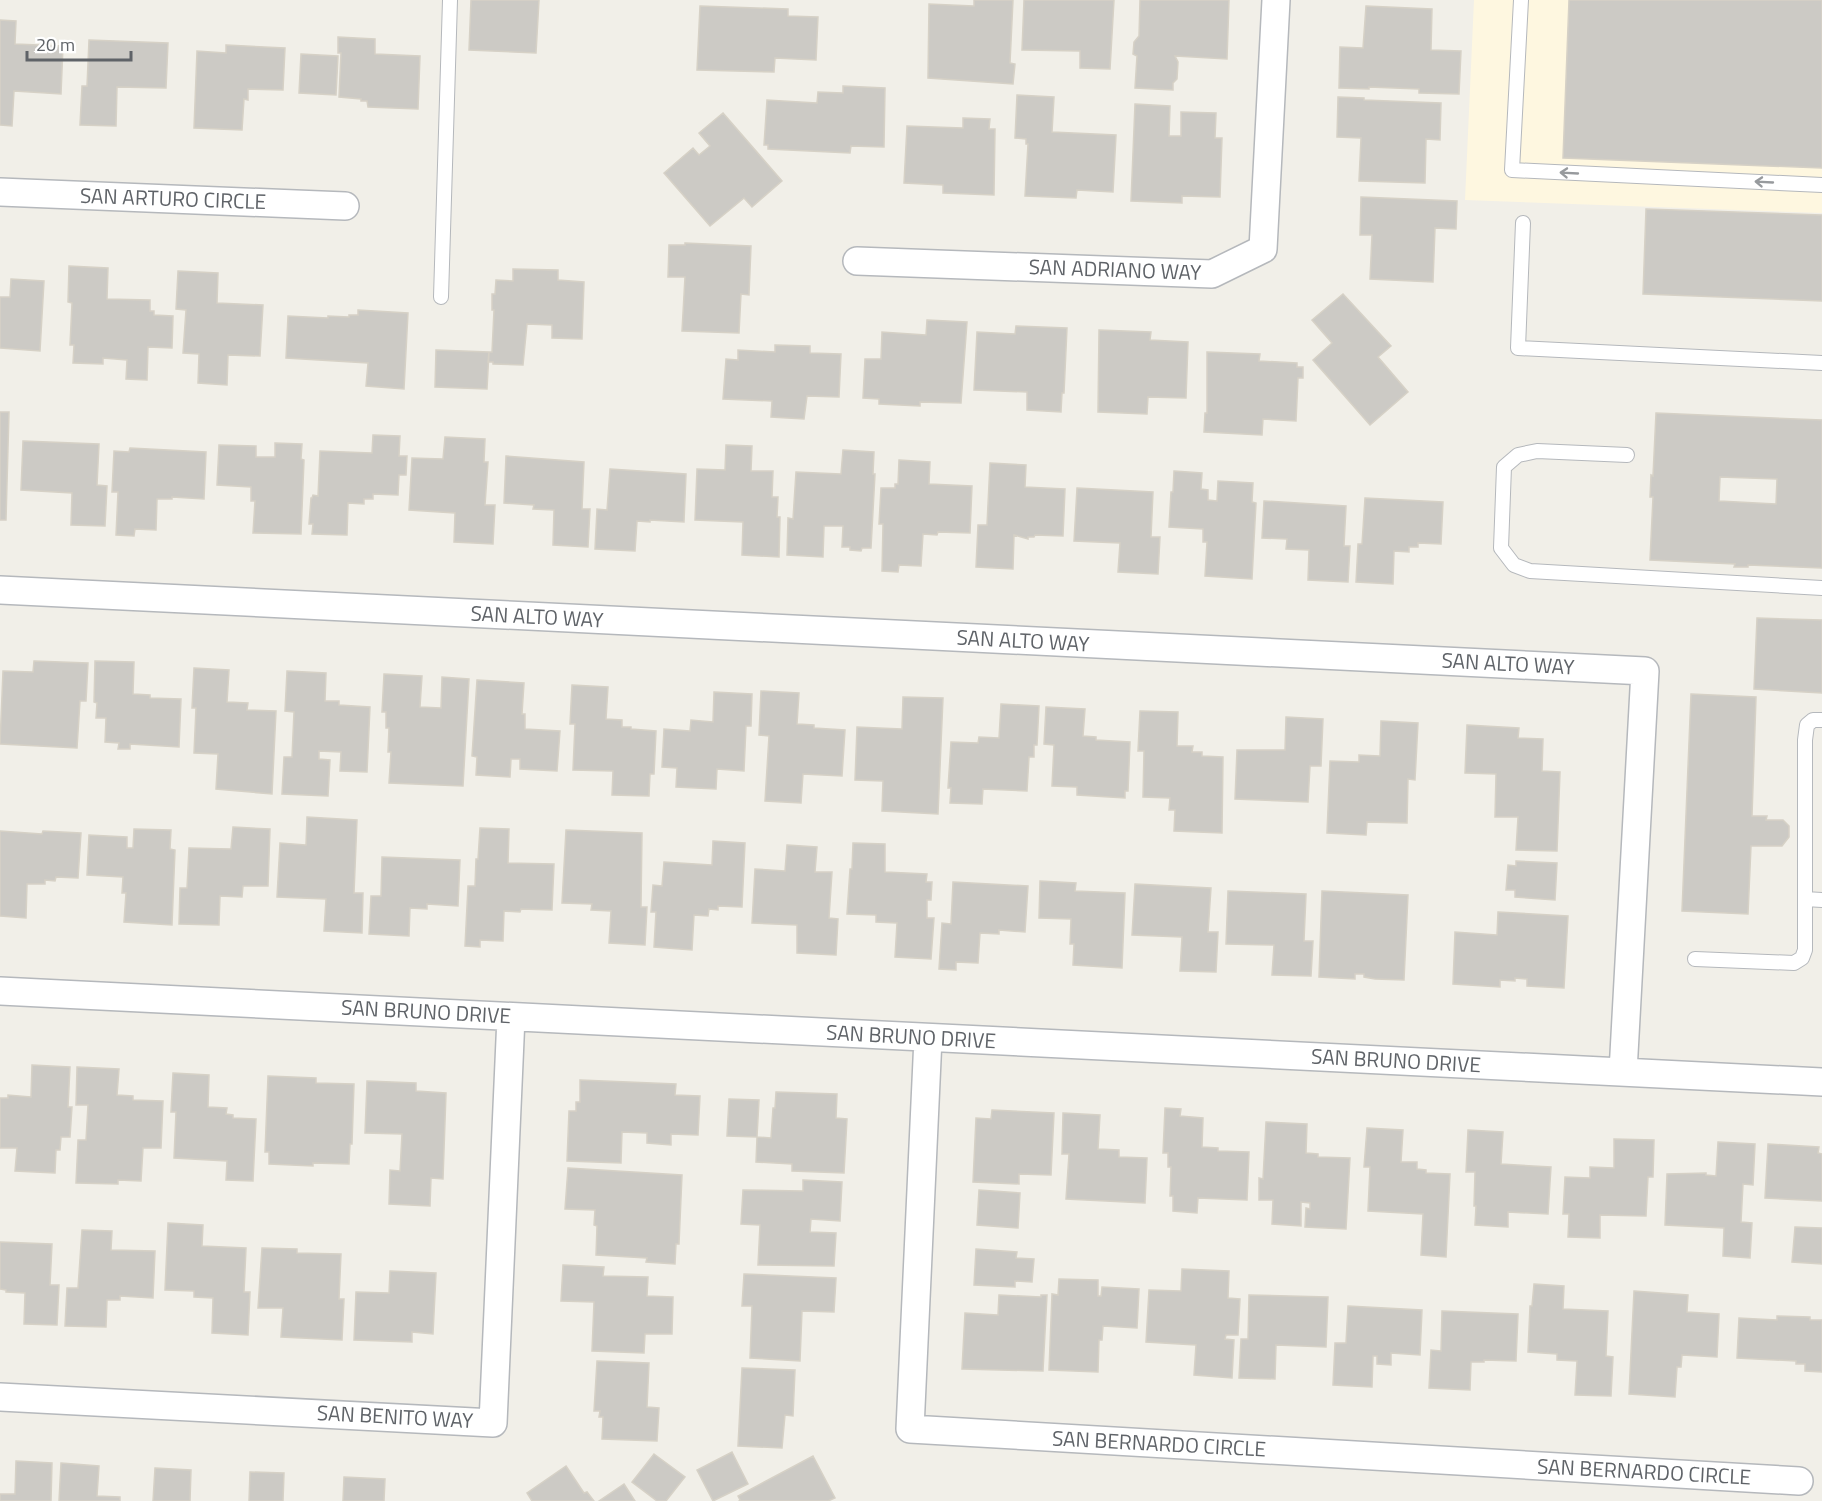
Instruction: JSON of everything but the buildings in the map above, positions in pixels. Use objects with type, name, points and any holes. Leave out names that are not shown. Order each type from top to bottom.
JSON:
[{"type":"street","name":"SAN ADRIANO WAY","points":[[857,261],[1212,274],[1263,249],[1275,0]]},
{"type":"street","name":"SAN ARTURO CIRCLE","points":[[0,192],[345,206]]},
{"type":"street","name":"SAN ALTO WAY","points":[[0,590],[1645,671],[1623,1072]]},
{"type":"street","name":"SAN BRUNO DRIVE","points":[[0,991],[1822,1082]]},
{"type":"street","name":"SAN BENITO WAY","points":[[0,1397],[493,1423],[511,1017]]},
{"type":"street","name":"SAN BERNARDO CIRCLE","points":[[928,1038],[910,1429],[1799,1481]]},
{"type":"lane","points":[[441,297],[450,0]]},
{"type":"lane","points":[[1521,0],[1512,170],[1822,185]]},
{"type":"lane","points":[[1523,224],[1518,348],[1822,363]]},
{"type":"lane","points":[[1627,455],[1537,451],[1518,455],[1504,466],[1501,548],[1514,565],[1530,571],[1822,588]]},
{"type":"lane","points":[[1695,959],[1794,963],[1803,958],[1805,950],[1805,740],[1808,725],[1812,720],[1822,720]]},
{"type":"lane","points":[[1805,899],[1822,900]]},
{"type":"shaded area","points":[[1474,0],[1822,0],[1822,213],[1465,200]]}]
